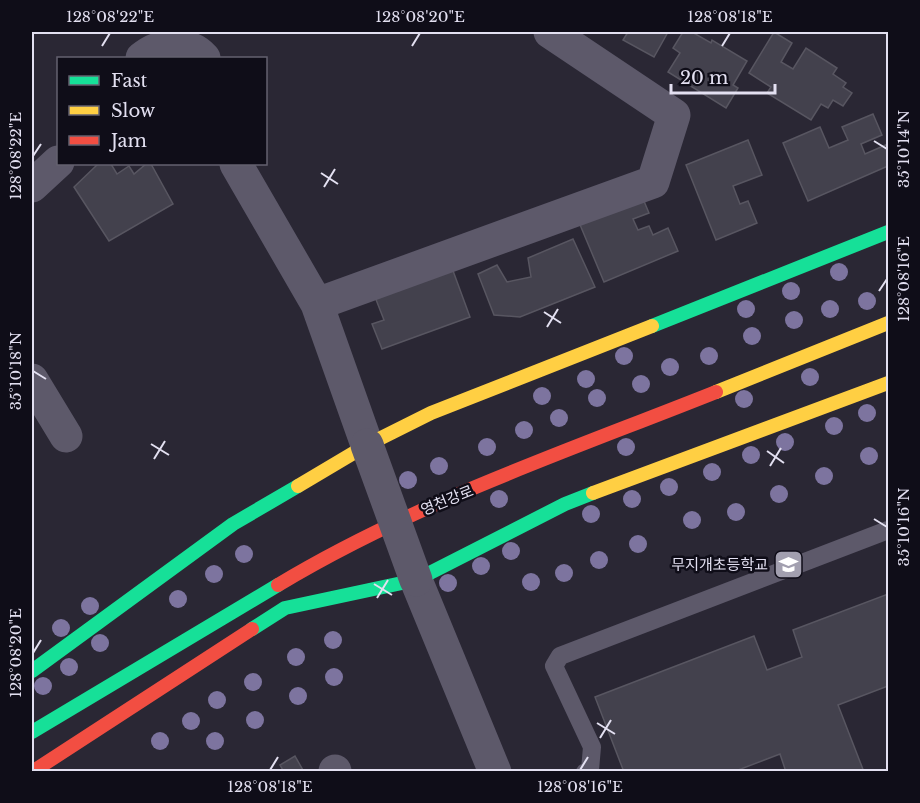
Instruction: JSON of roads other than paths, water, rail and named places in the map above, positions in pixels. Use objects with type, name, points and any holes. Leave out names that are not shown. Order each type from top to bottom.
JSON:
[{"type":"street","points":[[317,304],[653,182],[674,115],[550,32]]},
{"type":"street","points":[[144,57],[162,47],[200,46]]},
{"type":"street","points":[[32,186],[57,163]]},
{"type":"street","points":[[237,165],[317,304],[416,580],[495,771]]},
{"type":"street","points":[[32,671],[233,524],[367,445],[431,413],[888,232]]},
{"type":"street","name":"영천강로","points":[[32,732],[329,554],[393,524],[888,323]]},
{"type":"street","points":[[32,380],[66,436]]},
{"type":"street","points":[[32,771],[285,608],[416,580],[566,504],[888,383]]},
{"type":"lane","points":[[585,771],[590,770],[592,747],[554,666],[560,656],[888,530]]},
{"type":"place","name":"무지개초등학교","points":[[789,564]]}]
